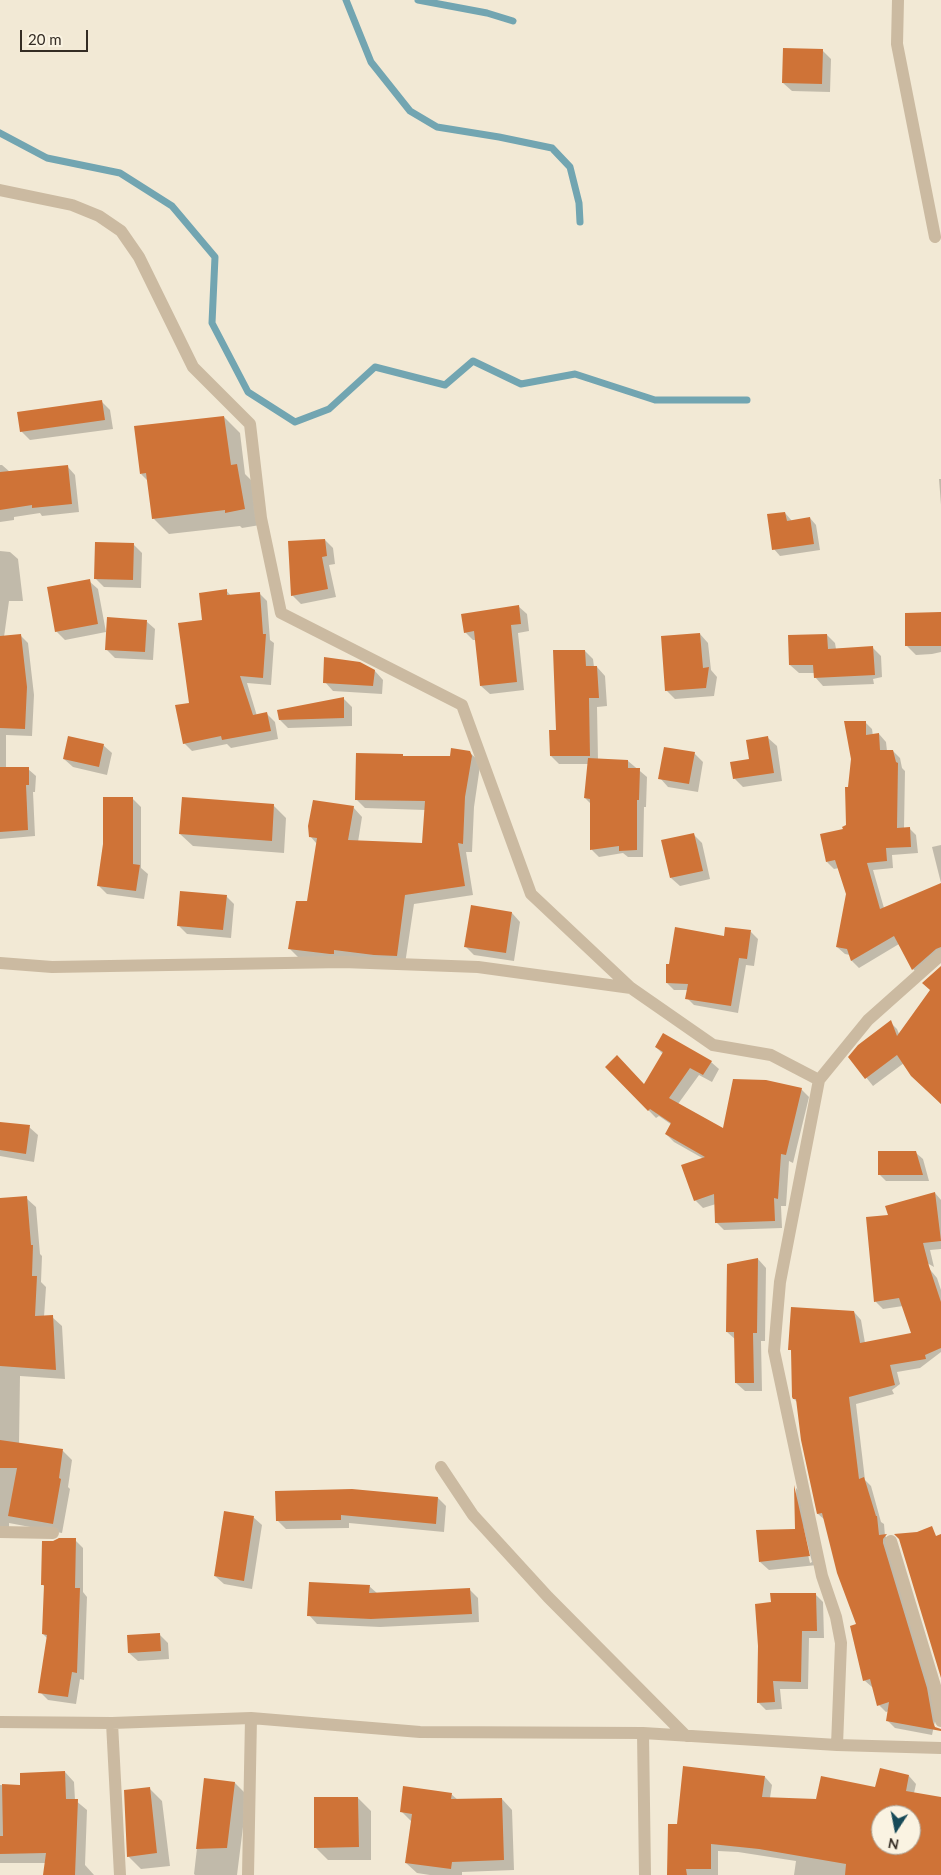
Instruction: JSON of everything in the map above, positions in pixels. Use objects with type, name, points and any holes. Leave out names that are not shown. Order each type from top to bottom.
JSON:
[{"type":"street","points":[[898,0],[897,44],[935,237]]},
{"type":"street","points":[[0,190],[72,205],[99,216],[121,231],[139,257],[193,367],[250,424],[261,518],[280,613],[462,705],[531,894],[631,988],[713,1045],[770,1055],[819,1080]]},
{"type":"street","points":[[837,1745],[841,1643],[836,1617],[822,1576],[774,1351],[780,1282],[819,1080],[868,1020],[941,954]]},
{"type":"street","points":[[0,963],[52,967],[344,962],[478,967],[631,988]]},
{"type":"street","points":[[441,1467],[473,1515],[542,1590],[686,1736]]},
{"type":"street","points":[[0,1532],[53,1533]]},
{"type":"street","points":[[891,1541],[935,1686],[941,1721]]},
{"type":"street","points":[[0,1722],[112,1723],[251,1718],[420,1732],[643,1733],[837,1745],[941,1748]]},
{"type":"street","points":[[248,1875],[251,1718]]},
{"type":"street","points":[[112,1723],[120,1875]]},
{"type":"street","points":[[643,1733],[645,1875]]},
{"type":"building","points":[[783,48],[823,49],[822,84],[782,83]]},
{"type":"building","points":[[102,400],[105,420],[20,432],[17,412]]},
{"type":"building","points":[[224,416],[231,465],[237,464],[245,509],[225,513],[225,510],[152,519],[146,473],[140,474],[134,426]]},
{"type":"building","points":[[68,465],[72,504],[32,508],[32,505],[0,510],[0,472]]},
{"type":"building","points":[[785,512],[787,521],[810,517],[814,544],[772,550],[767,514]]},
{"type":"building","points":[[325,539],[327,556],[322,557],[328,589],[291,596],[288,541]]},
{"type":"building","points":[[95,542],[134,543],[133,580],[94,579]]},
{"type":"building","points":[[90,579],[98,624],[55,632],[47,587]]},
{"type":"building","points":[[227,589],[227,595],[260,592],[263,634],[266,634],[263,678],[240,676],[253,715],[267,712],[271,731],[222,740],[221,736],[183,744],[175,705],[189,703],[178,623],[202,620],[199,593]]},
{"type":"building","points":[[519,605],[521,624],[511,625],[517,682],[480,686],[474,631],[464,633],[461,614]]},
{"type":"building","points":[[941,612],[941,646],[905,646],[905,613]]},
{"type":"building","points":[[107,617],[147,620],[145,652],[105,650]]},
{"type":"building","points":[[700,633],[703,668],[709,667],[706,688],[665,691],[661,636]]},
{"type":"building","points":[[21,634],[27,687],[25,729],[0,728],[0,636]]},
{"type":"building","points":[[827,634],[828,649],[873,646],[875,675],[814,678],[813,665],[789,665],[788,635]]},
{"type":"building","points":[[553,650],[585,650],[586,666],[597,666],[599,698],[589,698],[590,756],[550,756],[549,730],[556,730]]},
{"type":"building","points":[[324,657],[360,662],[375,670],[373,686],[323,683]]},
{"type":"building","points":[[344,697],[344,718],[279,720],[277,710]]},
{"type":"building","points":[[844,721],[866,721],[866,735],[879,733],[880,750],[893,750],[896,762],[898,763],[897,828],[910,827],[911,847],[886,848],[887,861],[867,863],[880,909],[941,883],[941,947],[936,949],[912,970],[894,936],[851,961],[847,949],[836,947],[846,894],[835,860],[826,862],[820,834],[843,829],[842,827],[846,825],[845,787],[848,787],[851,759]]},
{"type":"building","points":[[68,736],[104,744],[99,767],[63,759]]},
{"type":"building","points":[[768,736],[774,773],[733,779],[730,762],[749,759],[746,740]]},
{"type":"building","points":[[664,747],[695,752],[689,784],[658,779]]},
{"type":"building","points":[[451,748],[470,751],[472,756],[465,797],[463,844],[458,843],[465,886],[405,895],[397,956],[334,950],[334,954],[330,954],[288,949],[296,901],[307,901],[317,838],[309,837],[308,826],[313,800],[354,806],[348,840],[422,843],[425,801],[355,800],[356,753],[450,756]]},
{"type":"building","points":[[588,758],[628,760],[628,768],[640,768],[639,800],[637,800],[637,850],[619,851],[619,846],[590,850],[590,799],[584,798]]},
{"type":"building","points":[[0,767],[29,767],[29,785],[26,785],[28,830],[0,832]]},
{"type":"building","points":[[103,797],[133,797],[133,864],[140,865],[136,891],[97,886],[103,844]]},
{"type":"building","points":[[182,797],[274,804],[272,841],[179,834]]},
{"type":"building","points":[[694,833],[703,871],[670,878],[661,840]]},
{"type":"building","points":[[180,891],[227,895],[223,930],[177,926]]},
{"type":"building","points":[[471,905],[512,912],[506,953],[464,947]]},
{"type":"building","points":[[675,927],[724,936],[725,927],[751,930],[747,959],[739,958],[731,1006],[685,999],[688,984],[666,983],[666,964],[669,964]]},
{"type":"building","points":[[941,966],[941,1104],[911,1076],[897,1055],[865,1079],[848,1057],[858,1045],[891,1020],[897,1036],[930,990],[922,983]]},
{"type":"building","points":[[663,1033],[712,1061],[703,1075],[690,1068],[669,1098],[723,1128],[733,1079],[766,1080],[802,1088],[786,1155],[781,1154],[778,1199],[774,1198],[775,1221],[715,1223],[714,1194],[694,1201],[681,1165],[705,1157],[665,1134],[671,1123],[650,1109],[648,1111],[605,1067],[617,1055],[644,1084],[663,1052],[655,1047]]},
{"type":"building","points":[[0,1122],[30,1125],[26,1154],[0,1150]]},
{"type":"building","points":[[878,1151],[916,1151],[923,1175],[878,1175]]},
{"type":"building","points":[[935,1192],[941,1241],[923,1243],[941,1302],[941,1348],[925,1355],[926,1359],[890,1365],[895,1385],[849,1397],[859,1479],[864,1477],[877,1516],[879,1535],[887,1534],[883,1539],[883,1543],[927,1688],[933,1722],[935,1727],[941,1729],[941,1731],[886,1721],[889,1702],[877,1706],[870,1679],[863,1681],[850,1626],[856,1624],[837,1573],[822,1513],[817,1514],[801,1440],[796,1399],[792,1397],[791,1350],[788,1350],[791,1307],[854,1311],[860,1343],[911,1333],[899,1298],[874,1302],[866,1217],[888,1215],[885,1206]]},
{"type":"building","points":[[27,1196],[31,1245],[33,1245],[32,1276],[37,1276],[35,1316],[53,1315],[56,1370],[0,1366],[0,1198]]},
{"type":"building","points":[[758,1258],[757,1333],[753,1333],[754,1383],[735,1383],[734,1332],[726,1332],[727,1264]]},
{"type":"building","points":[[0,1440],[63,1449],[59,1478],[61,1479],[53,1524],[8,1516],[17,1468],[0,1468]]},
{"type":"building","points":[[794,1485],[810,1556],[759,1562],[756,1530],[795,1529]]},
{"type":"building","points":[[352,1489],[438,1497],[436,1524],[341,1515],[341,1520],[276,1521],[275,1491]]},
{"type":"building","points":[[224,1511],[254,1516],[244,1581],[214,1576]]},
{"type":"building","points":[[932,1526],[936,1536],[941,1534],[941,1678],[899,1539],[894,1534],[917,1532]]},
{"type":"building","points":[[59,1538],[76,1538],[75,1588],[80,1588],[77,1673],[72,1672],[68,1697],[38,1693],[47,1635],[42,1634],[44,1585],[41,1585],[42,1541],[53,1541]]},
{"type":"building","points":[[309,1582],[370,1585],[369,1593],[470,1588],[472,1614],[371,1619],[307,1616]]},
{"type":"building","points":[[770,1593],[816,1593],[817,1631],[802,1631],[801,1682],[773,1681],[775,1702],[757,1703],[758,1646],[755,1604],[771,1602]]},
{"type":"building","points":[[160,1633],[161,1651],[128,1653],[127,1635]]},
{"type":"building","points":[[683,1766],[765,1776],[762,1797],[816,1799],[821,1776],[875,1787],[880,1768],[909,1775],[906,1791],[941,1797],[941,1875],[845,1875],[846,1864],[759,1849],[711,1844],[711,1869],[686,1869],[687,1875],[667,1875],[668,1824],[677,1824]]},
{"type":"building","points":[[65,1771],[66,1799],[78,1799],[75,1875],[43,1875],[46,1853],[0,1854],[0,1836],[3,1836],[2,1784],[20,1785],[20,1773]]},
{"type":"building","points":[[204,1778],[235,1782],[227,1848],[196,1849]]},
{"type":"building","points":[[403,1786],[452,1793],[451,1799],[502,1798],[504,1860],[452,1862],[451,1869],[405,1863],[412,1814],[400,1812]]},
{"type":"building","points":[[150,1787],[157,1853],[127,1857],[124,1790]]},
{"type":"building","points":[[314,1797],[358,1797],[359,1847],[314,1848]]},
{"type":"waterway","points":[[346,0],[371,62],[410,111],[437,127],[552,148],[570,167],[579,203],[580,222]]},
{"type":"waterway","points":[[418,0],[487,13],[513,21]]},
{"type":"waterway","points":[[0,133],[47,158],[120,173],[172,206],[215,257],[212,323],[248,392],[295,422],[329,409],[375,367],[445,385],[473,361],[521,384],[575,374],[655,400],[747,400]]}]
